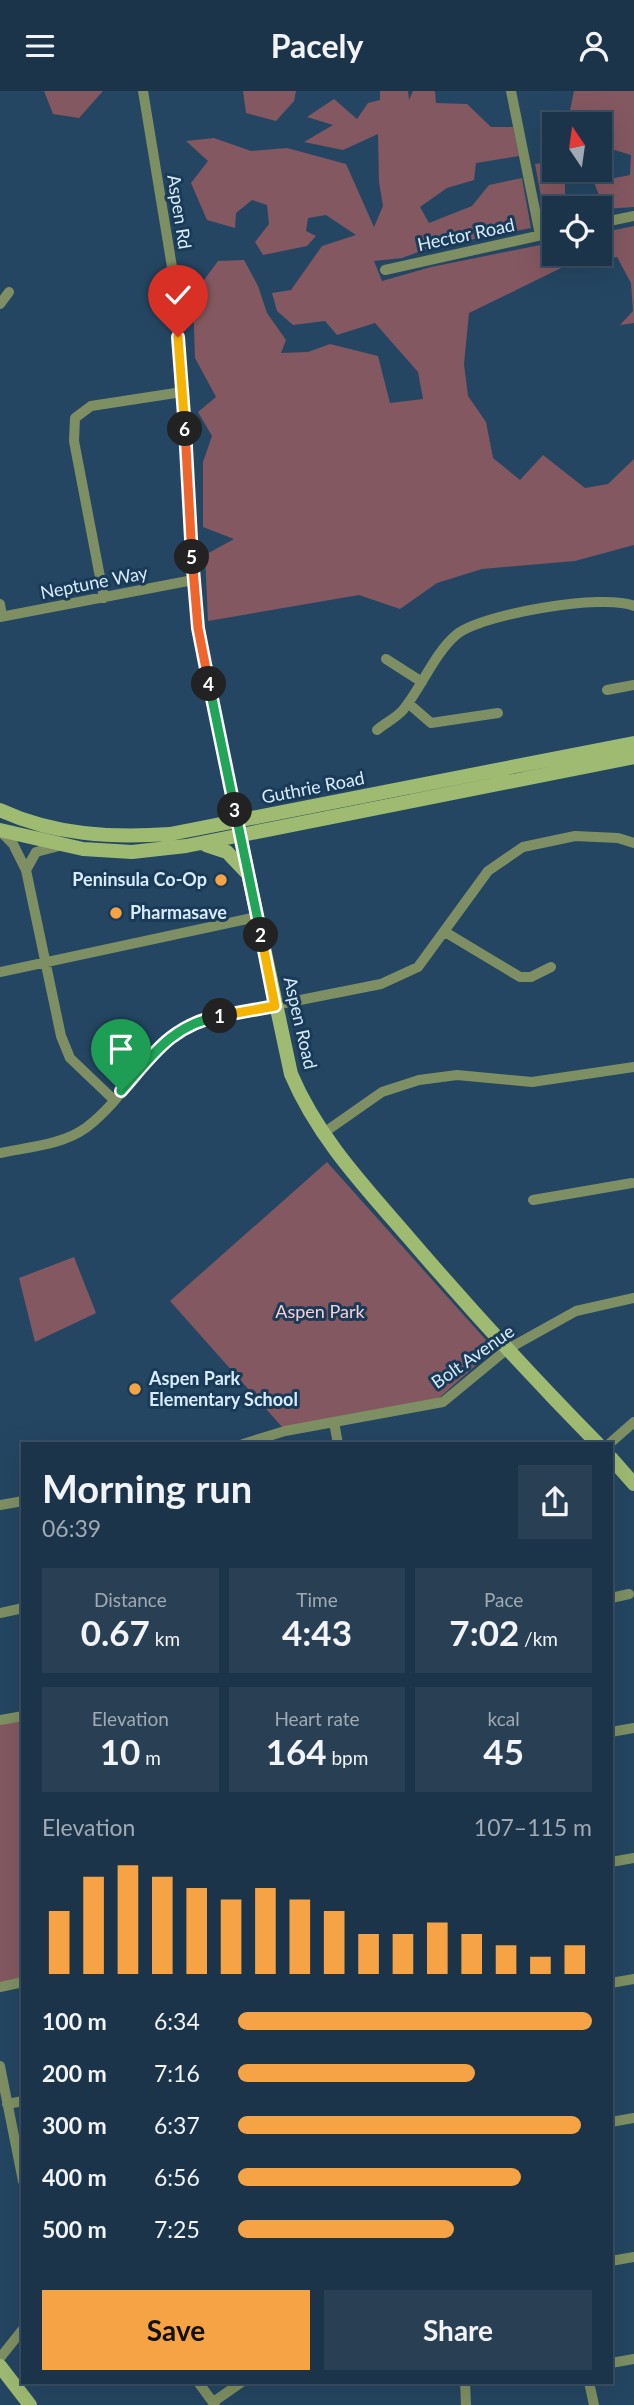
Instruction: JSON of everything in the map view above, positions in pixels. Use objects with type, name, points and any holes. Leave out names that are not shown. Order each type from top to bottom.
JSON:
[{"type":"main road","name":"Guthrie Road","points":[[0,830],[64,845],[132,852],[198,844],[239,829],[634,744]]},
{"type":"main road","name":"Guthrie Road","points":[[0,810],[20,820],[77,833],[122,837],[239,829],[634,757]]},
{"type":"main road","name":"Aspen Road","points":[[239,829],[291,1074],[307,1111],[322,1133],[506,1350],[595,1442]]},
{"type":"main road","points":[[198,844],[227,852],[249,877]]},
{"type":"main road","points":[[613,1460],[634,1484]]},
{"type":"main road","points":[[0,2366],[30,2405]]},
{"type":"street","name":"Aspen Rd","points":[[143,91],[173,273],[187,464]]},
{"type":"street","points":[[511,91],[540,235]]},
{"type":"street","points":[[612,221],[634,216]]},
{"type":"street","name":"Hector Road","points":[[385,270],[540,235]]},
{"type":"street","points":[[0,304],[9,292]]},
{"type":"street","points":[[104,598],[74,441],[75,418],[82,410],[182,392]]},
{"type":"street","name":"Aspen Road","points":[[187,464],[198,628],[239,829]]},
{"type":"street","name":"Neptune Way","points":[[1,616],[193,580]]},
{"type":"street","points":[[377,730],[401,712],[457,633],[479,624],[598,600],[634,606]]},
{"type":"street","points":[[0,604],[1,616]]},
{"type":"street","points":[[386,659],[422,683]]},
{"type":"street","points":[[607,690],[634,685]]},
{"type":"street","points":[[408,703],[431,723],[498,713]]},
{"type":"street","points":[[0,830],[13,843],[26,870],[61,1036],[71,1059],[113,1098]]},
{"type":"street","points":[[0,1153],[57,1141],[88,1126],[167,1038],[184,1027],[209,1018],[382,984],[418,967],[488,871],[523,846],[575,836],[604,836],[634,843]]},
{"type":"street","points":[[26,870],[36,852],[64,845]]},
{"type":"street","points":[[0,972],[257,918]]},
{"type":"street","points":[[445,932],[520,977],[531,977],[551,967]]},
{"type":"street","points":[[322,1133],[382,1092],[419,1080],[457,1075],[532,1082],[634,1067]]},
{"type":"street","points":[[533,1200],[634,1186]]},
{"type":"street","name":"Bolt Avenue","points":[[247,1442],[259,1436],[443,1402],[506,1350],[576,1311],[634,1298]]},
{"type":"street","points":[[334,1422],[338,1442]]},
{"type":"street","points":[[611,1442],[634,1422]]},
{"type":"street","points":[[0,1505],[21,1501]]},
{"type":"street","points":[[613,1598],[629,1594]]},
{"type":"street","points":[[0,1613],[21,1608]]},
{"type":"street","points":[[0,1720],[21,1716]]},
{"type":"street","points":[[613,1732],[634,1728]]},
{"type":"street","points":[[613,1863],[634,1858]]},
{"type":"street","points":[[613,1983],[634,1979]]},
{"type":"street","points":[[0,1987],[21,1982]]},
{"type":"street","points":[[0,2066],[21,2171]]},
{"type":"street","points":[[7,2104],[21,2101]]},
{"type":"street","points":[[613,2122],[634,2117]]},
{"type":"street","points":[[613,2261],[634,2257]]},
{"type":"street","points":[[0,2358],[21,2332]]},
{"type":"street","points":[[613,2363],[634,2359]]},
{"type":"street","points":[[200,2384],[215,2403],[239,2384]]},
{"type":"street","points":[[465,2384],[466,2405]]},
{"type":"street","points":[[589,2384],[594,2405]]},
{"type":"green space","points":[[44,91],[103,91],[79,118],[53,114]]},
{"type":"green space","points":[[243,91],[296,91],[294,101],[276,121],[246,113]]},
{"type":"green space","points":[[380,91],[408,91],[409,100],[413,91],[435,91],[436,103],[467,104],[491,127],[513,127],[519,156],[476,163],[474,180],[447,188],[420,207],[429,223],[472,206],[489,185],[522,178],[531,228],[429,248],[402,258],[374,261],[382,281],[431,267],[542,245],[542,266],[571,266],[561,268],[469,313],[464,364],[468,396],[486,422],[493,458],[520,480],[543,455],[585,488],[608,484],[634,459],[634,545],[575,561],[482,569],[437,583],[400,609],[359,595],[208,621],[205,555],[234,539],[203,527],[203,462],[212,436],[198,412],[216,397],[195,358],[193,295],[218,261],[244,260],[258,286],[267,313],[286,340],[281,353],[308,352],[330,344],[378,356],[390,403],[423,399],[418,372],[375,323],[337,335],[325,321],[293,325],[277,311],[272,293],[291,290],[322,246],[356,235],[326,215],[308,218],[306,231],[316,236],[307,246],[263,255],[255,242],[269,224],[267,205],[252,200],[236,213],[235,228],[207,220],[191,183],[208,161],[186,141],[214,138],[251,151],[287,148],[346,164],[374,227],[383,206],[379,182],[378,134],[343,150],[304,142],[333,125],[307,117],[334,99],[357,119],[368,103],[380,100]]},
{"type":"green space","points":[[574,91],[634,91],[634,207],[612,208],[612,196],[599,196],[594,182],[612,182],[612,178],[630,175],[631,155],[612,149],[612,112],[570,112]]},
{"type":"green space","points":[[542,163],[542,182],[565,182],[565,196],[542,196],[542,202],[535,164]]},
{"type":"green space","points":[[634,226],[634,323],[620,325],[633,311],[631,283],[617,257],[612,258],[612,231]]},
{"type":"green space","name":"Aspen Park","points":[[327,1162],[494,1349],[438,1399],[283,1428],[170,1301]]},
{"type":"green space","points":[[74,1257],[96,1313],[35,1342],[19,1278]]},
{"type":"green space","points":[[21,1716],[21,1982],[0,1987],[0,1720]]},
{"type":"place","name":"Peninsula Co-Op","points":[[221,880]]},
{"type":"place","name":"Pharmasave","points":[[116,913]]},
{"type":"place","name":"Aspen Park Elementary School","points":[[135,1389]]},
{"type":"route","points":[[121,1091],[167,1038],[184,1027],[209,1018],[275,1006],[198,628],[178,337]]}]
